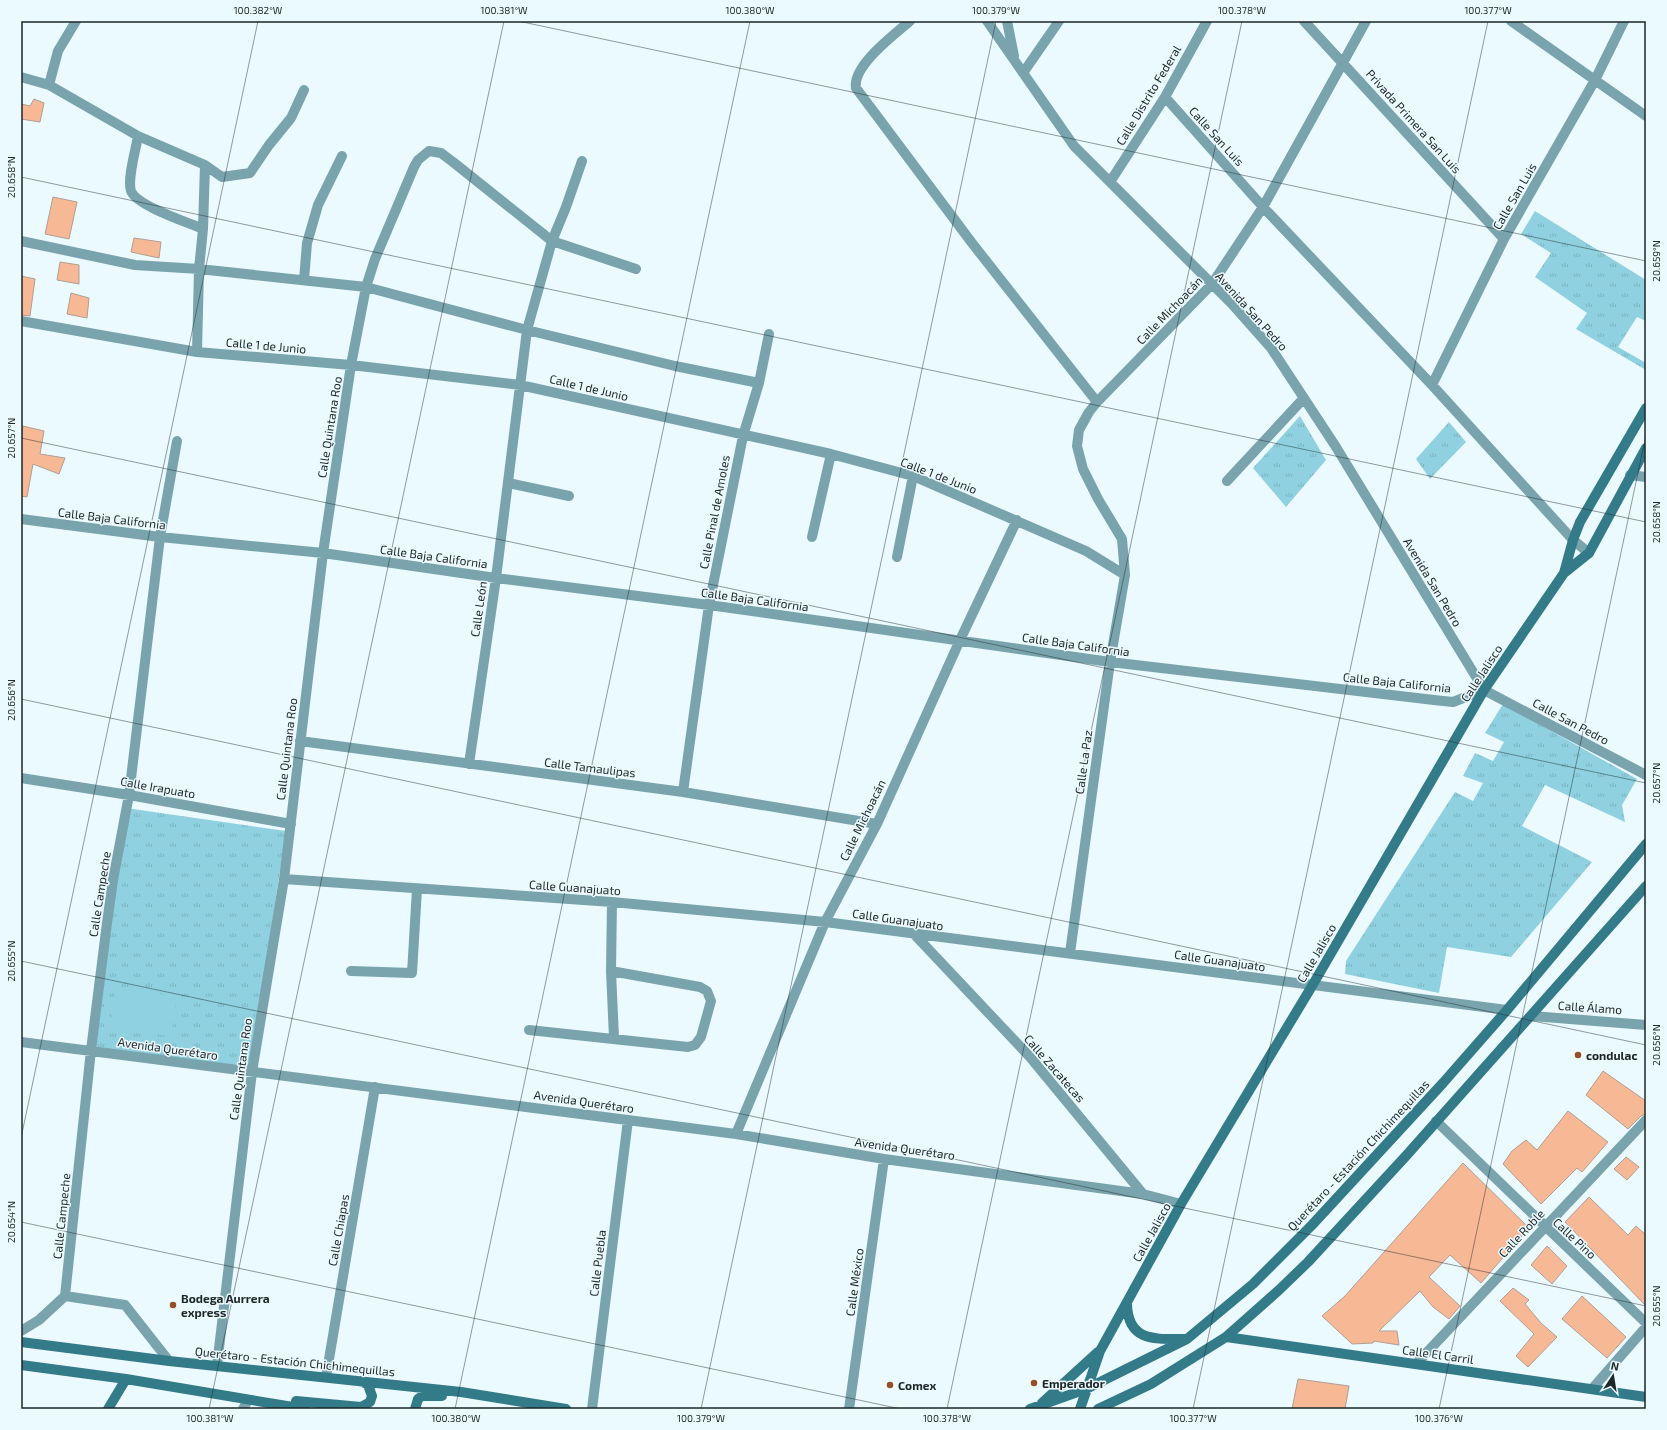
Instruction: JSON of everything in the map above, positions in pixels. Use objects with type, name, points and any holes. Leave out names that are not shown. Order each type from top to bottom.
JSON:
[{"type":"main road","name":"Calle Jalisco","points":[[1564,573],[1573,540],[1580,522],[1646,408]]},
{"type":"main road","name":"Calle Jalisco","points":[[1080,1409],[1100,1351],[1181,1204],[1312,986],[1484,690],[1564,573],[1589,552],[1646,448]]},
{"type":"main road","name":"Querétaro - Estación Chichimequillas","points":[[1035,1408],[1086,1389],[1187,1339],[1253,1284],[1312,1225],[1443,1083],[1507,1010],[1646,844]]},
{"type":"main road","points":[[1098,1409],[1152,1384],[1226,1338],[1308,1262],[1532,1016],[1646,886]]},
{"type":"main road","points":[[1127,1303],[1127,1318],[1132,1328],[1146,1336],[1160,1339],[1187,1339]]},
{"type":"main road","name":"Calle El Carril","points":[[1226,1338],[1646,1396]]},
{"type":"main road","name":"Querétaro - Estación Chichimequillas","points":[[21,1342],[169,1361],[461,1392],[566,1409]]},
{"type":"main road","name":"Calle Jalisco","points":[[1035,1408],[1100,1351]]},
{"type":"main road","points":[[21,1365],[126,1379],[188,1390],[327,1405],[361,1407],[370,1402],[372,1396],[368,1385],[361,1381]]},
{"type":"main road","points":[[108,1409],[126,1379]]},
{"type":"main road","points":[[188,1390],[245,1405],[305,1409]]},
{"type":"main road","points":[[415,1409],[418,1398],[422,1396],[445,1396],[461,1392]]},
{"type":"street","points":[[49,85],[58,51],[76,21]]},
{"type":"street","points":[[910,21],[882,45],[863,66],[854,82],[856,88],[972,243],[1097,402]]},
{"type":"street","name":"Avenida San Pedro","points":[[987,21],[1074,146],[1212,284],[1271,348],[1336,447],[1484,690]]},
{"type":"street","points":[[1007,21],[1014,59]]},
{"type":"street","points":[[1023,73],[1059,21]]},
{"type":"street","name":"Calle Distrito Federal","points":[[1110,182],[1165,97],[1207,21]]},
{"type":"street","name":"Privada Primera San Luis","points":[[1304,21],[1504,239]]},
{"type":"street","name":"Calle Michoacán","points":[[1125,575],[1122,539],[1098,499],[1084,469],[1077,446],[1079,430],[1088,412],[1097,402],[1212,284],[1263,207],[1366,21]]},
{"type":"street","points":[[1511,21],[1646,116]]},
{"type":"street","name":"Calle San Luis","points":[[1432,385],[1504,239],[1595,80],[1624,21]]},
{"type":"street","points":[[21,77],[49,85],[138,136],[205,165],[222,177],[250,173],[269,145],[291,118],[304,90]]},
{"type":"street","name":"Calle San Luis","points":[[1165,97],[1263,207],[1432,385],[1573,540],[1589,552]]},
{"type":"street","points":[[138,136],[130,180],[131,191],[139,201],[203,229]]},
{"type":"street","name":"Calle Quintana Roo","points":[[217,1365],[252,1072],[284,879],[322,553],[351,365],[366,287],[414,167],[423,154],[429,151],[441,153],[552,241]]},
{"type":"street","points":[[304,280],[307,243],[318,205],[342,156]]},
{"type":"street","points":[[520,385],[527,330],[552,241],[582,161]]},
{"type":"street","points":[[197,352],[199,269],[203,229],[205,165]]},
{"type":"street","points":[[21,241],[135,265],[199,269],[366,287],[527,330],[675,366],[759,383]]},
{"type":"street","points":[[552,241],[636,269]]},
{"type":"street","name":"Calle 1 de Junio","points":[[21,321],[197,352],[351,365],[520,385],[743,436],[831,454],[912,476],[1086,551],[1125,575]]},
{"type":"street","name":"Calle Pinal de Amoles","points":[[683,792],[709,605],[743,436],[759,383],[769,334]]},
{"type":"street","name":"Calle León","points":[[469,764],[496,578],[520,385]]},
{"type":"street","points":[[1227,482],[1304,398]]},
{"type":"street","name":"Calle Campeche","points":[[65,1296],[91,1050],[113,880],[129,795],[160,537],[177,441]]},
{"type":"street","points":[[812,537],[831,454]]},
{"type":"street","points":[[1630,475],[1646,477]]},
{"type":"street","points":[[897,557],[912,476]]},
{"type":"street","points":[[508,483],[569,496]]},
{"type":"street","name":"Calle Baja California","points":[[21,519],[160,537],[322,553],[496,578],[709,605],[1110,662],[1446,701],[1460,700],[1484,690]]},
{"type":"street","name":"Calle Michoacán","points":[[736,1134],[825,922],[876,824],[960,640],[1017,520]]},
{"type":"street","name":"Calle La Paz","points":[[1070,953],[1110,662],[1125,575]]},
{"type":"street","name":"Calle San Pedro","points":[[1484,690],[1646,774]]},
{"type":"street","name":"Calle Tamaulipas","points":[[300,741],[683,792],[876,824]]},
{"type":"street","name":"Calle Irapuato","points":[[21,778],[129,795],[291,824]]},
{"type":"street","name":"Calle Guanajuato","points":[[284,879],[612,902],[825,922],[915,935],[1070,953],[1312,986],[1507,1010]]},
{"type":"street","points":[[350,970],[412,973],[417,888]]},
{"type":"street","points":[[612,902],[611,971],[614,1038]]},
{"type":"street","name":"Calle Zacatecas","points":[[915,935],[1030,1057],[1143,1194]]},
{"type":"street","points":[[530,1030],[688,1047],[695,1045],[701,1037],[710,1001],[707,991],[700,987],[611,971]]},
{"type":"street","name":"Calle Álamo","points":[[1532,1016],[1646,1025]]},
{"type":"street","name":"Avenida Querétaro","points":[[21,1042],[736,1134],[884,1159],[1143,1194]]},
{"type":"street","name":"Calle Chiapas","points":[[326,1377],[375,1087]]},
{"type":"street","name":"Calle Puebla","points":[[592,1409],[628,1120]]},
{"type":"street","name":"Calle Roble","points":[[1416,1364],[1646,1120]]},
{"type":"street","name":"Calle Pino","points":[[1436,1121],[1646,1323]]},
{"type":"street","name":"Calle México","points":[[849,1409],[884,1159]]},
{"type":"street","points":[[1143,1194],[1181,1204]]},
{"type":"street","points":[[21,1331],[39,1320],[65,1296],[125,1305],[169,1361]]},
{"type":"street","points":[[1592,1389],[1646,1327]]},
{"type":"green space","points":[[1535,211],[1646,280],[1646,321],[1637,317],[1618,347],[1646,363],[1646,370],[1576,329],[1587,313],[1535,277],[1551,253],[1521,234]]},
{"type":"green space","points":[[1300,416],[1326,460],[1286,507],[1253,468]]},
{"type":"green space","points":[[1449,422],[1466,442],[1430,479],[1416,459]]},
{"type":"green space","points":[[1503,704],[1637,779],[1622,805],[1625,822],[1545,785],[1522,826],[1592,862],[1511,957],[1447,947],[1439,993],[1345,974],[1346,961],[1455,792],[1473,801],[1483,783],[1463,776],[1475,753],[1493,761],[1504,742],[1485,733]]},
{"type":"green space","points":[[126,808],[286,831],[250,1069],[93,1048]]},
{"type":"green space","points":[[116,988],[177,997],[171,1036],[110,1027]]},
{"type":"building","points":[[34,99],[44,103],[40,122],[21,119],[21,104],[30,106]]},
{"type":"building","points":[[53,197],[77,202],[69,239],[45,234]]},
{"type":"building","points":[[134,238],[161,242],[159,258],[131,252]]},
{"type":"building","points":[[60,262],[79,265],[79,284],[57,280]]},
{"type":"building","points":[[21,276],[35,279],[30,316],[21,315]]},
{"type":"building","points":[[71,293],[89,298],[87,318],[67,314]]},
{"type":"building","points":[[23,426],[44,431],[40,454],[65,458],[59,474],[33,464],[27,497],[21,496],[21,443]]},
{"type":"building","points":[[1603,1071],[1646,1101],[1646,1114],[1641,1116],[1628,1129],[1586,1095]]},
{"type":"building","points":[[1568,1111],[1608,1142],[1582,1172],[1577,1168],[1541,1204],[1503,1164],[1512,1151],[1526,1140],[1537,1150]]},
{"type":"building","points":[[1626,1157],[1639,1167],[1627,1180],[1614,1169]]},
{"type":"building","points":[[1463,1163],[1529,1228],[1481,1283],[1450,1255],[1429,1277],[1460,1306],[1449,1319],[1433,1307],[1420,1291],[1379,1331],[1397,1331],[1399,1345],[1374,1341],[1373,1343],[1352,1344],[1322,1316],[1345,1296]]},
{"type":"building","points":[[1589,1197],[1628,1235],[1636,1226],[1646,1235],[1646,1306],[1565,1222]]},
{"type":"building","points":[[1547,1246],[1567,1266],[1552,1284],[1531,1265]]},
{"type":"building","points":[[1513,1288],[1529,1300],[1525,1304],[1541,1323],[1557,1337],[1528,1367],[1516,1356],[1534,1334],[1500,1301]]},
{"type":"building","points":[[1582,1296],[1626,1337],[1607,1358],[1562,1319]]},
{"type":"building","points":[[1298,1379],[1349,1386],[1345,1409],[1292,1409]]},
{"type":"place","name":"condulac","points":[[1578,1055]]},
{"type":"place","name":"Bodega Aurrera express","points":[[173,1305]]},
{"type":"place","name":"Emperador","points":[[1034,1383]]},
{"type":"place","name":"Comex","points":[[890,1385]]}]
